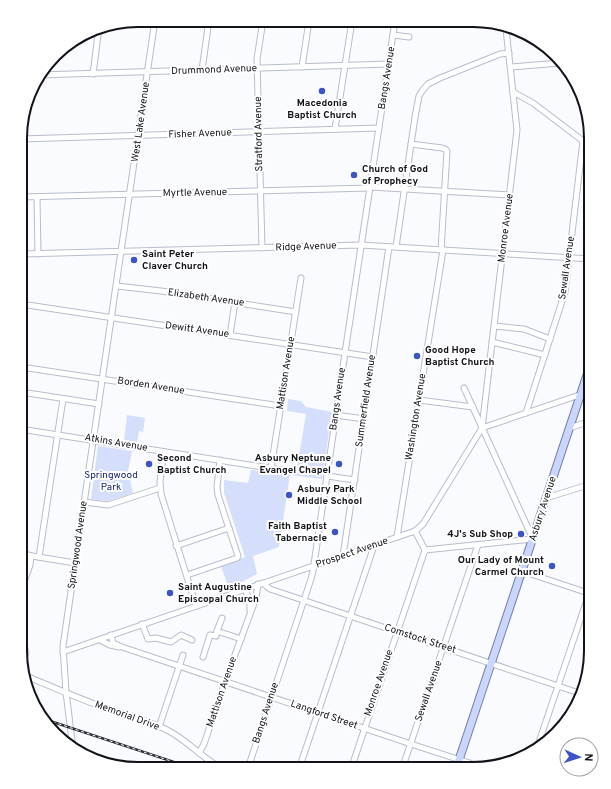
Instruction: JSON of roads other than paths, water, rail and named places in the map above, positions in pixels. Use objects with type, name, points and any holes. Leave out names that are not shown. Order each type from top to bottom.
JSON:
[{"type":"main road","name":"Asbury Avenue","points":[[459,760],[584,383]]},
{"type":"street","name":"West Lake Avenue","points":[[126,224],[154,27]]},
{"type":"street","points":[[202,70],[208,27]]},
{"type":"street","name":"Stratford Avenue","points":[[262,27],[257,68],[262,248]]},
{"type":"street","points":[[302,67],[308,27]]},
{"type":"street","points":[[335,130],[351,27]]},
{"type":"street","name":"Bangs Avenue","points":[[250,762],[304,601],[314,566],[395,27]]},
{"type":"street","name":"Monroe Avenue","points":[[482,428],[517,130],[506,33]]},
{"type":"street","points":[[93,74],[98,35]]},
{"type":"street","points":[[393,35],[409,37]]},
{"type":"street","points":[[396,247],[419,96],[428,84],[440,78],[500,54],[509,53]]},
{"type":"street","points":[[511,66],[554,63]]},
{"type":"street","name":"Drummond Avenue","points":[[47,75],[389,64]]},
{"type":"street","points":[[513,92],[533,103],[583,141]]},
{"type":"street","name":"Fisher Avenue","points":[[27,139],[379,128]]},
{"type":"street","name":"Sewall Avenue","points":[[526,413],[564,297],[583,141]]},
{"type":"street","name":"Washington Avenue","points":[[398,537],[442,250],[447,154],[447,151],[442,148],[412,144]]},
{"type":"street","name":"Myrtle Avenue","points":[[27,198],[370,187],[510,195]]},
{"type":"street","points":[[37,197],[38,254]]},
{"type":"street","name":"Springwood Avenue","points":[[72,740],[66,692],[63,646],[126,224]]},
{"type":"street","name":"Ridge Avenue","points":[[27,254],[361,245],[584,259]]},
{"type":"street","name":"Summerfield Avenue","points":[[343,556],[389,247]]},
{"type":"street","name":"Mattison Avenue","points":[[271,468],[301,278]]},
{"type":"street","name":"Elizabeth Avenue","points":[[117,286],[296,312]]},
{"type":"street","points":[[230,335],[235,302]]},
{"type":"street","name":"Dewitt Avenue","points":[[27,305],[373,357]]},
{"type":"street","points":[[494,326],[524,330],[550,339]]},
{"type":"street","points":[[492,342],[545,355]]},
{"type":"street","name":"Borden Avenue","points":[[27,368],[281,406]]},
{"type":"street","points":[[464,388],[482,428],[533,539],[425,550],[416,531],[423,524],[482,428],[584,393]]},
{"type":"street","points":[[27,393],[99,404]]},
{"type":"street","points":[[39,557],[63,399]]},
{"type":"street","points":[[419,400],[473,408]]},
{"type":"street","points":[[336,415],[364,419]]},
{"type":"street","points":[[569,428],[584,423]]},
{"type":"street","name":"Atkins Avenue","points":[[27,429],[282,470]]},
{"type":"street","points":[[164,452],[160,488],[162,501],[196,606]]},
{"type":"street","points":[[187,576],[238,558],[217,488],[220,460]]},
{"type":"street","points":[[327,476],[355,480]]},
{"type":"street","points":[[546,498],[584,486]]},
{"type":"street","points":[[84,502],[110,505],[160,488]]},
{"type":"street","points":[[176,546],[229,528]]},
{"type":"street","name":"Prospect Avenue","points":[[63,652],[416,531]]},
{"type":"street","name":"Sewall Avenue","points":[[404,762],[478,545]]},
{"type":"street","points":[[301,762],[374,546]]},
{"type":"street","name":"Monroe Avenue","points":[[353,762],[425,550]]},
{"type":"street","points":[[27,555],[75,563]]},
{"type":"street","points":[[27,573],[31,556]]},
{"type":"street","points":[[522,571],[584,590]]},
{"type":"street","name":"Mattison Avenue","points":[[199,753],[204,744],[260,584]]},
{"type":"street","name":"Comstock Street","points":[[260,584],[304,601],[576,691]]},
{"type":"street","points":[[246,589],[250,601],[249,617]]},
{"type":"street","points":[[540,739],[584,610]]},
{"type":"street","points":[[203,657],[210,635],[216,636],[222,618]]},
{"type":"street","points":[[142,624],[148,639],[156,638],[171,642],[181,635],[192,640]]},
{"type":"street","points":[[217,631],[241,639]]},
{"type":"street","name":"Langford Street","points":[[112,636],[114,643],[122,647],[466,762]]},
{"type":"street","name":"Langford Street","points":[[100,640],[110,645],[122,647]]},
{"type":"street","points":[[159,727],[182,655]]},
{"type":"street","name":"Memorial Drive","points":[[31,678],[99,706],[150,723],[175,734],[211,762]]},
{"type":"railway","points":[[54,722],[174,762]]},
{"type":"place","name":"Macedonia Baptist Church","points":[[322,91]]},
{"type":"place","name":"Church of God of Prophecy","points":[[354,175]]},
{"type":"place","name":"Saint Peter Claver Church","points":[[134,260]]},
{"type":"place","name":"Good Hope Baptist Church","points":[[417,356]]},
{"type":"place","name":"Second Baptist Church","points":[[149,464]]},
{"type":"place","name":"Asbury Neptune Evangel Chapel","points":[[339,464]]},
{"type":"place","name":"Asbury Park Middle School","points":[[289,495]]},
{"type":"place","name":"Faith Baptist Tabernacle","points":[[335,532]]},
{"type":"place","name":"4J's Sub Shop","points":[[521,534]]},
{"type":"place","name":"Our Lady of Mount Carmel Church","points":[[552,566]]},
{"type":"place","name":"Saint Augustine Episcopal Church","points":[[170,593]]},
{"type":"park label","name":"Springwood Park","points":[[111,480]]}]
